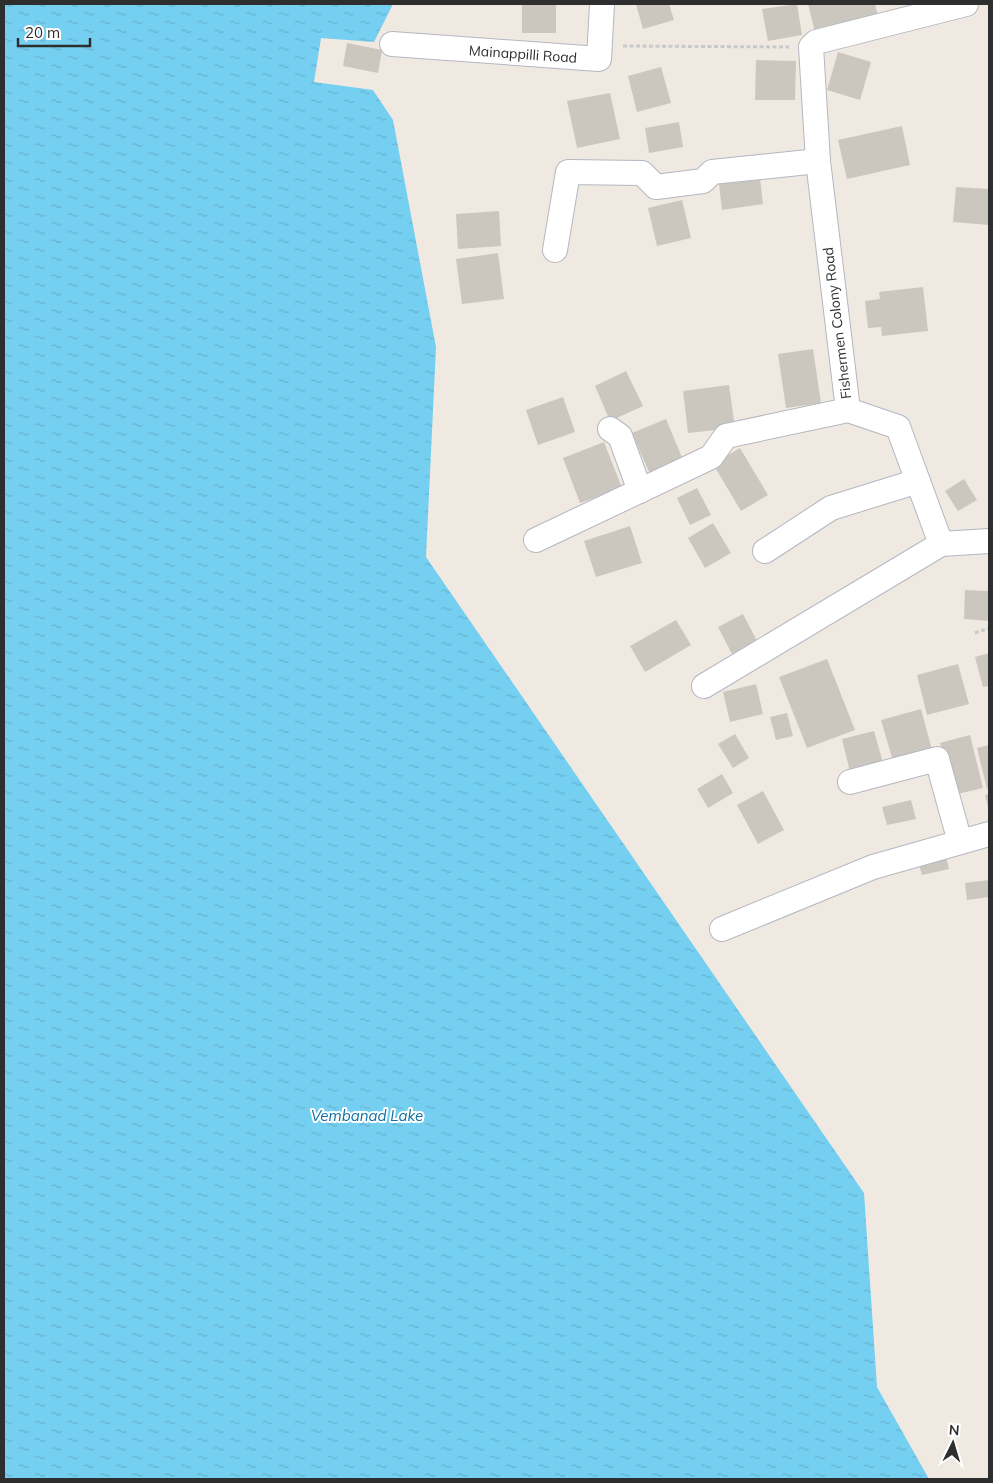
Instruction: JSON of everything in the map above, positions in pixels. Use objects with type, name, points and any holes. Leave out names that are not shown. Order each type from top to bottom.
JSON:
[{"type":"street","points":[[600,46],[602,4]]},
{"type":"street","points":[[811,47],[816,42],[966,4]]},
{"type":"street","name":"Mainappilli Road","points":[[392,44],[599,59],[600,46]]},
{"type":"street","name":"Fishermen Colony Road","points":[[811,47],[818,161],[848,410],[898,427],[941,544]]},
{"type":"street","points":[[555,250],[568,172],[642,173],[656,187],[703,181],[712,172],[818,161]]},
{"type":"street","points":[[536,540],[711,457],[726,436],[848,410]]},
{"type":"street","points":[[610,429],[620,436],[640,491]]},
{"type":"street","points":[[765,552],[831,508],[918,481]]},
{"type":"street","points":[[704,686],[941,544],[989,541]]},
{"type":"street","points":[[850,782],[937,759],[960,842]]},
{"type":"street","points":[[722,929],[873,867],[989,834]]},
{"type":"path","points":[[600,46],[811,47]]},
{"type":"path","points":[[975,633],[989,628]]},
{"type":"water","name":"Vembanad Lake","points":[[4,4],[393,4],[374,42],[321,38],[314,82],[373,90],[393,120],[436,347],[426,557],[864,1193],[877,1387],[929,1479],[4,1479]]},
{"type":"building","points":[[522,4],[556,4],[556,33],[522,33]]},
{"type":"building","points":[[636,4],[669,4],[674,20],[643,29]]},
{"type":"building","points":[[797,4],[802,35],[768,41],[762,9]]},
{"type":"building","points":[[808,4],[875,4],[879,20],[816,36]]},
{"type":"building","points":[[347,43],[382,50],[378,73],[343,66]]},
{"type":"building","points":[[838,52],[871,62],[860,100],[827,90]]},
{"type":"building","points":[[756,60],[796,61],[795,100],[755,100]]},
{"type":"building","points":[[661,67],[671,103],[637,112],[628,76]]},
{"type":"building","points":[[610,93],[620,139],[577,148],[567,101]]},
{"type":"building","points":[[679,122],[683,147],[649,153],[645,128]]},
{"type":"building","points":[[902,126],[910,165],[847,179],[838,140]]},
{"type":"building","points":[[760,178],[763,204],[722,210],[719,184]]},
{"type":"building","points":[[956,187],[989,189],[989,225],[953,222]]},
{"type":"building","points":[[682,200],[691,238],[657,246],[648,208]]},
{"type":"building","points":[[499,211],[501,246],[458,249],[456,214]]},
{"type":"building","points":[[498,253],[504,299],[462,304],[456,259]]},
{"type":"building","points":[[923,287],[928,331],[882,336],[881,327],[868,328],[865,301],[880,299],[879,292]]},
{"type":"building","points":[[813,349],[821,403],[786,408],[778,354]]},
{"type":"building","points":[[626,371],[643,406],[610,421],[595,386]]},
{"type":"building","points":[[729,385],[735,428],[688,433],[683,391]]},
{"type":"building","points":[[563,397],[575,432],[538,445],[526,410]]},
{"type":"building","points":[[666,419],[683,460],[650,474],[632,433]]},
{"type":"building","points":[[604,442],[622,488],[580,503],[563,458]]},
{"type":"building","points":[[740,448],[768,495],[741,511],[713,464]]},
{"type":"building","points":[[964,479],[977,500],[958,511],[945,491]]},
{"type":"building","points":[[697,488],[711,515],[690,525],[677,498]]},
{"type":"building","points":[[713,523],[731,553],[705,568],[688,538]]},
{"type":"building","points":[[630,526],[642,563],[596,577],[584,541]]},
{"type":"building","points":[[965,590],[989,591],[989,621],[964,619]]},
{"type":"building","points":[[743,614],[757,641],[732,654],[718,627]]},
{"type":"building","points":[[676,620],[691,645],[645,672],[630,646]]},
{"type":"building","points":[[989,653],[989,686],[983,687],[975,657]]},
{"type":"building","points":[[827,659],[855,730],[807,748],[779,677]]},
{"type":"building","points":[[958,664],[969,704],[927,715],[917,675]]},
{"type":"building","points":[[756,684],[763,714],[730,722],[723,692]]},
{"type":"building","points":[[921,709],[932,750],[893,761],[881,720]]},
{"type":"building","points":[[787,713],[793,736],[776,740],[770,717]]},
{"type":"building","points":[[874,731],[883,763],[850,772],[842,739]]},
{"type":"building","points":[[735,734],[749,758],[733,768],[718,744]]},
{"type":"building","points":[[970,735],[983,788],[953,795],[940,743]]},
{"type":"building","points":[[989,745],[989,788],[987,789],[977,748]]},
{"type":"building","points":[[722,774],[733,793],[708,808],[697,789]]},
{"type":"building","points":[[763,791],[784,830],[758,844],[737,805]]},
{"type":"building","points":[[989,794],[989,811],[985,795]]},
{"type":"building","points":[[911,800],[916,819],[887,825],[882,807]]},
{"type":"building","points":[[945,852],[949,869],[922,875],[917,858]]},
{"type":"building","points":[[989,880],[989,897],[967,900],[965,883]]}]
